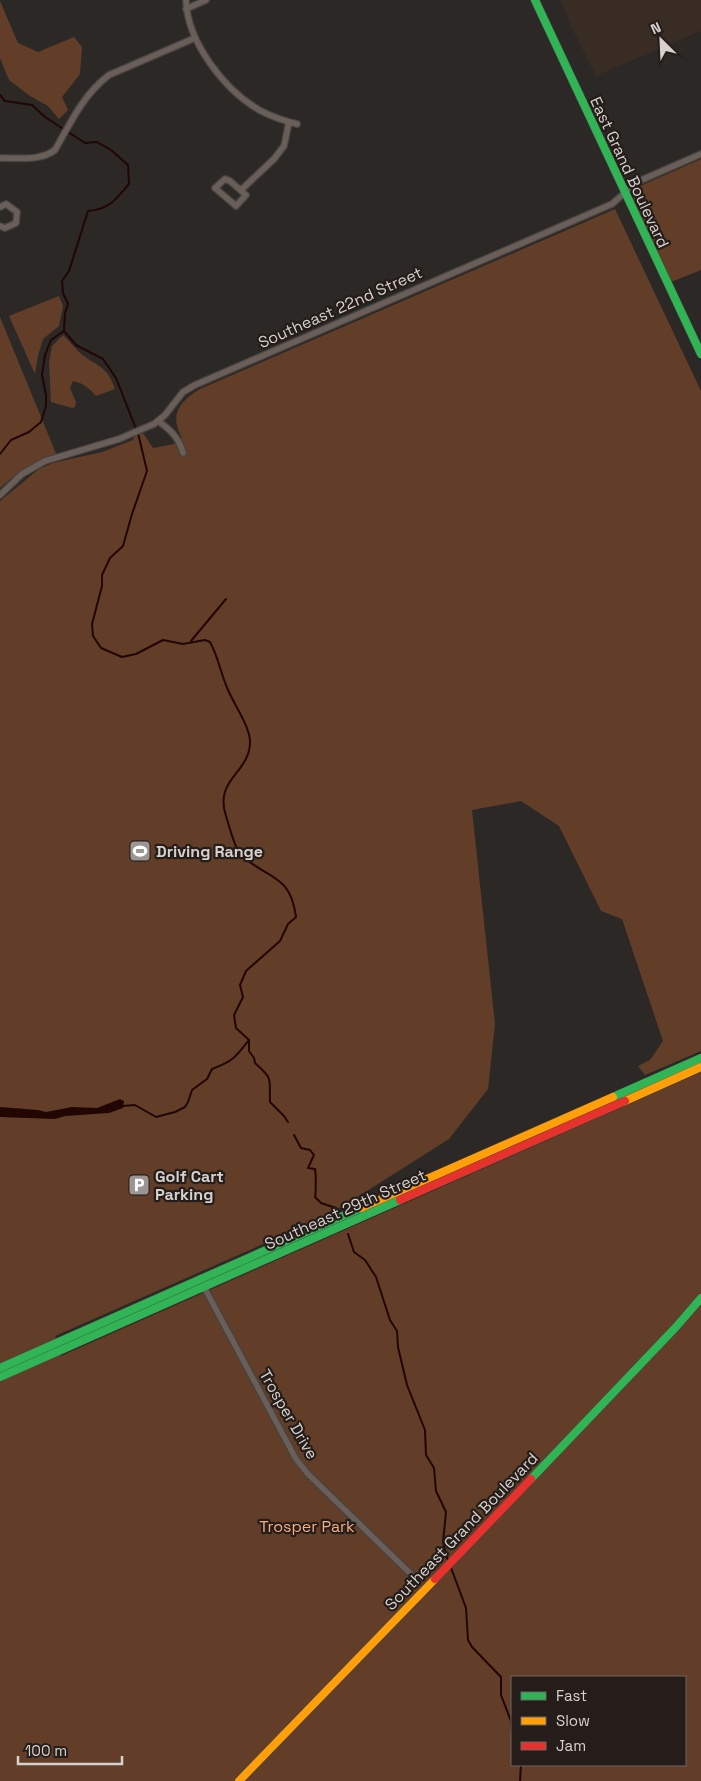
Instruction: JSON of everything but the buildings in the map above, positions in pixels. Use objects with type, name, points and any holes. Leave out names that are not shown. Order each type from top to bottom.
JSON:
[{"type":"main road","name":"East Grand Boulevard","points":[[535,0],[701,354]]},
{"type":"main road","name":"Southeast 29th Street","points":[[0,1368],[202,1283],[438,1179],[701,1058]]},
{"type":"main road","name":"Southeast 29th Street","points":[[530,1138],[701,1067]]},
{"type":"main road","name":"Southeast 29th Street","points":[[0,1377],[202,1283]]},
{"type":"main road","name":"Southeast Grand Boulevard","points":[[239,1781],[659,1345],[701,1298]]},
{"type":"street","points":[[186,0],[188,20],[195,38],[208,60],[232,90],[259,110],[275,118],[297,124]]},
{"type":"street","points":[[186,8],[206,0]]},
{"type":"street","points":[[0,158],[28,158],[49,154],[55,150],[80,105],[97,84],[108,75],[195,38]]},
{"type":"street","points":[[241,190],[274,159],[284,146],[289,122]]},
{"type":"street","name":"Southeast 22nd Street","points":[[0,495],[22,474],[45,461],[107,443],[146,428],[165,415],[184,392],[195,385],[612,204],[637,182],[701,154]]},
{"type":"street","points":[[225,179],[241,190],[246,195],[236,206],[215,188],[225,179]]},
{"type":"street","points":[[0,207],[6,204],[17,212],[16,223],[5,228],[0,226]]},
{"type":"street","points":[[158,421],[173,432],[181,443],[184,453]]},
{"type":"street","name":"Trosper Drive","points":[[202,1283],[296,1459],[308,1474],[416,1580]]},
{"type":"shaded area","points":[[561,0],[701,0],[701,31],[596,76],[572,28]]},
{"type":"shaded area","points":[[120,1099],[124,1101],[123,1108],[109,1113],[65,1116],[55,1119],[0,1117],[0,1107],[46,1112],[72,1107],[97,1108]]},
{"type":"green space","points":[[0,1],[18,43],[38,52],[74,37],[82,47],[80,74],[62,97],[68,110],[59,119],[48,106],[30,96],[9,80],[0,58]]},
{"type":"green space","points":[[701,159],[701,270],[671,282],[635,204],[633,195],[638,187]]},
{"type":"green space","name":"Trosper Park","points":[[615,209],[701,391],[701,1051],[645,1075],[638,1066],[650,1060],[663,1041],[622,919],[601,911],[559,826],[521,801],[472,810],[495,1024],[488,1089],[449,1139],[329,1215],[55,1336],[61,1356],[701,1072],[701,1781],[0,1781],[0,501],[39,469],[53,463],[102,452],[133,440],[134,437],[143,433],[153,448],[174,444],[182,438],[178,430],[176,415],[186,399],[200,389]]},
{"type":"green space","points":[[59,296],[63,306],[59,326],[43,339],[35,374],[9,316]]},
{"type":"green space","points":[[0,317],[57,456],[26,468],[0,488]]},
{"type":"green space","points":[[63,335],[80,353],[105,371],[115,389],[96,396],[86,386],[73,381],[70,388],[76,402],[75,407],[72,408],[51,402],[49,363],[52,346]]},
{"type":"waterway","points":[[0,95],[5,101],[32,105],[45,117],[85,143],[97,142],[111,150],[128,165],[129,184],[120,195],[107,206],[88,211],[69,271],[62,281],[63,293],[68,304],[65,313],[64,331],[76,345],[103,359],[116,378],[136,429]]},
{"type":"waterway","points":[[0,454],[11,440],[29,432],[41,422],[46,406],[42,375],[45,355],[51,340],[64,331]]},
{"type":"waterway","points":[[138,433],[147,471],[123,546],[110,558],[102,575],[102,586],[92,624],[93,636],[101,648],[122,657],[136,654],[163,640],[183,644],[205,640],[210,642],[216,654],[226,686],[248,731],[250,738],[248,754],[224,794],[226,816],[234,843],[241,855],[283,885],[289,892],[296,917],[288,924],[280,941],[246,971],[240,985],[243,997],[234,1015],[236,1028],[249,1040]]},
{"type":"waterway","points":[[191,641],[226,599]]},
{"type":"waterway","points":[[249,1040],[249,1051],[255,1063],[268,1076],[270,1102],[288,1122]]},
{"type":"waterway","points":[[122,1106],[135,1105],[156,1117],[185,1107],[192,1090],[207,1079],[212,1069],[234,1058],[249,1040]]},
{"type":"waterway","points":[[294,1135],[301,1148],[310,1150],[314,1155],[308,1168],[315,1169],[315,1197],[321,1203],[336,1208]]},
{"type":"waterway","points":[[348,1234],[354,1252],[365,1260],[376,1277],[390,1320],[397,1331],[398,1347],[407,1385],[425,1430],[426,1455],[434,1468],[436,1491],[446,1512],[443,1542],[448,1561]]},
{"type":"waterway","points":[[450,1565],[466,1608],[468,1640],[472,1647],[501,1677],[501,1695],[511,1721]]},
{"type":"waterway","points":[[520,1781],[521,1766]]},
{"type":"traffic: fast","points":[[535,0],[701,354]]},
{"type":"traffic: fast","points":[[613,1097],[701,1058]]},
{"type":"traffic: fast","points":[[0,1377],[400,1200]]},
{"type":"traffic: fast","points":[[0,1368],[361,1208]]},
{"type":"traffic: fast","points":[[531,1479],[676,1327],[701,1298]]},
{"type":"traffic: slow","points":[[625,1101],[701,1067]]},
{"type":"traffic: slow","points":[[361,1208],[613,1097]]},
{"type":"traffic: slow","points":[[239,1781],[435,1579]]},
{"type":"traffic: jam","points":[[400,1200],[625,1101]]},
{"type":"traffic: jam","points":[[435,1579],[531,1479]]},
{"type":"place","name":"Driving Range","points":[[140,851]]},
{"type":"place","name":"Golf Cart Parking","points":[[139,1185]]}]
